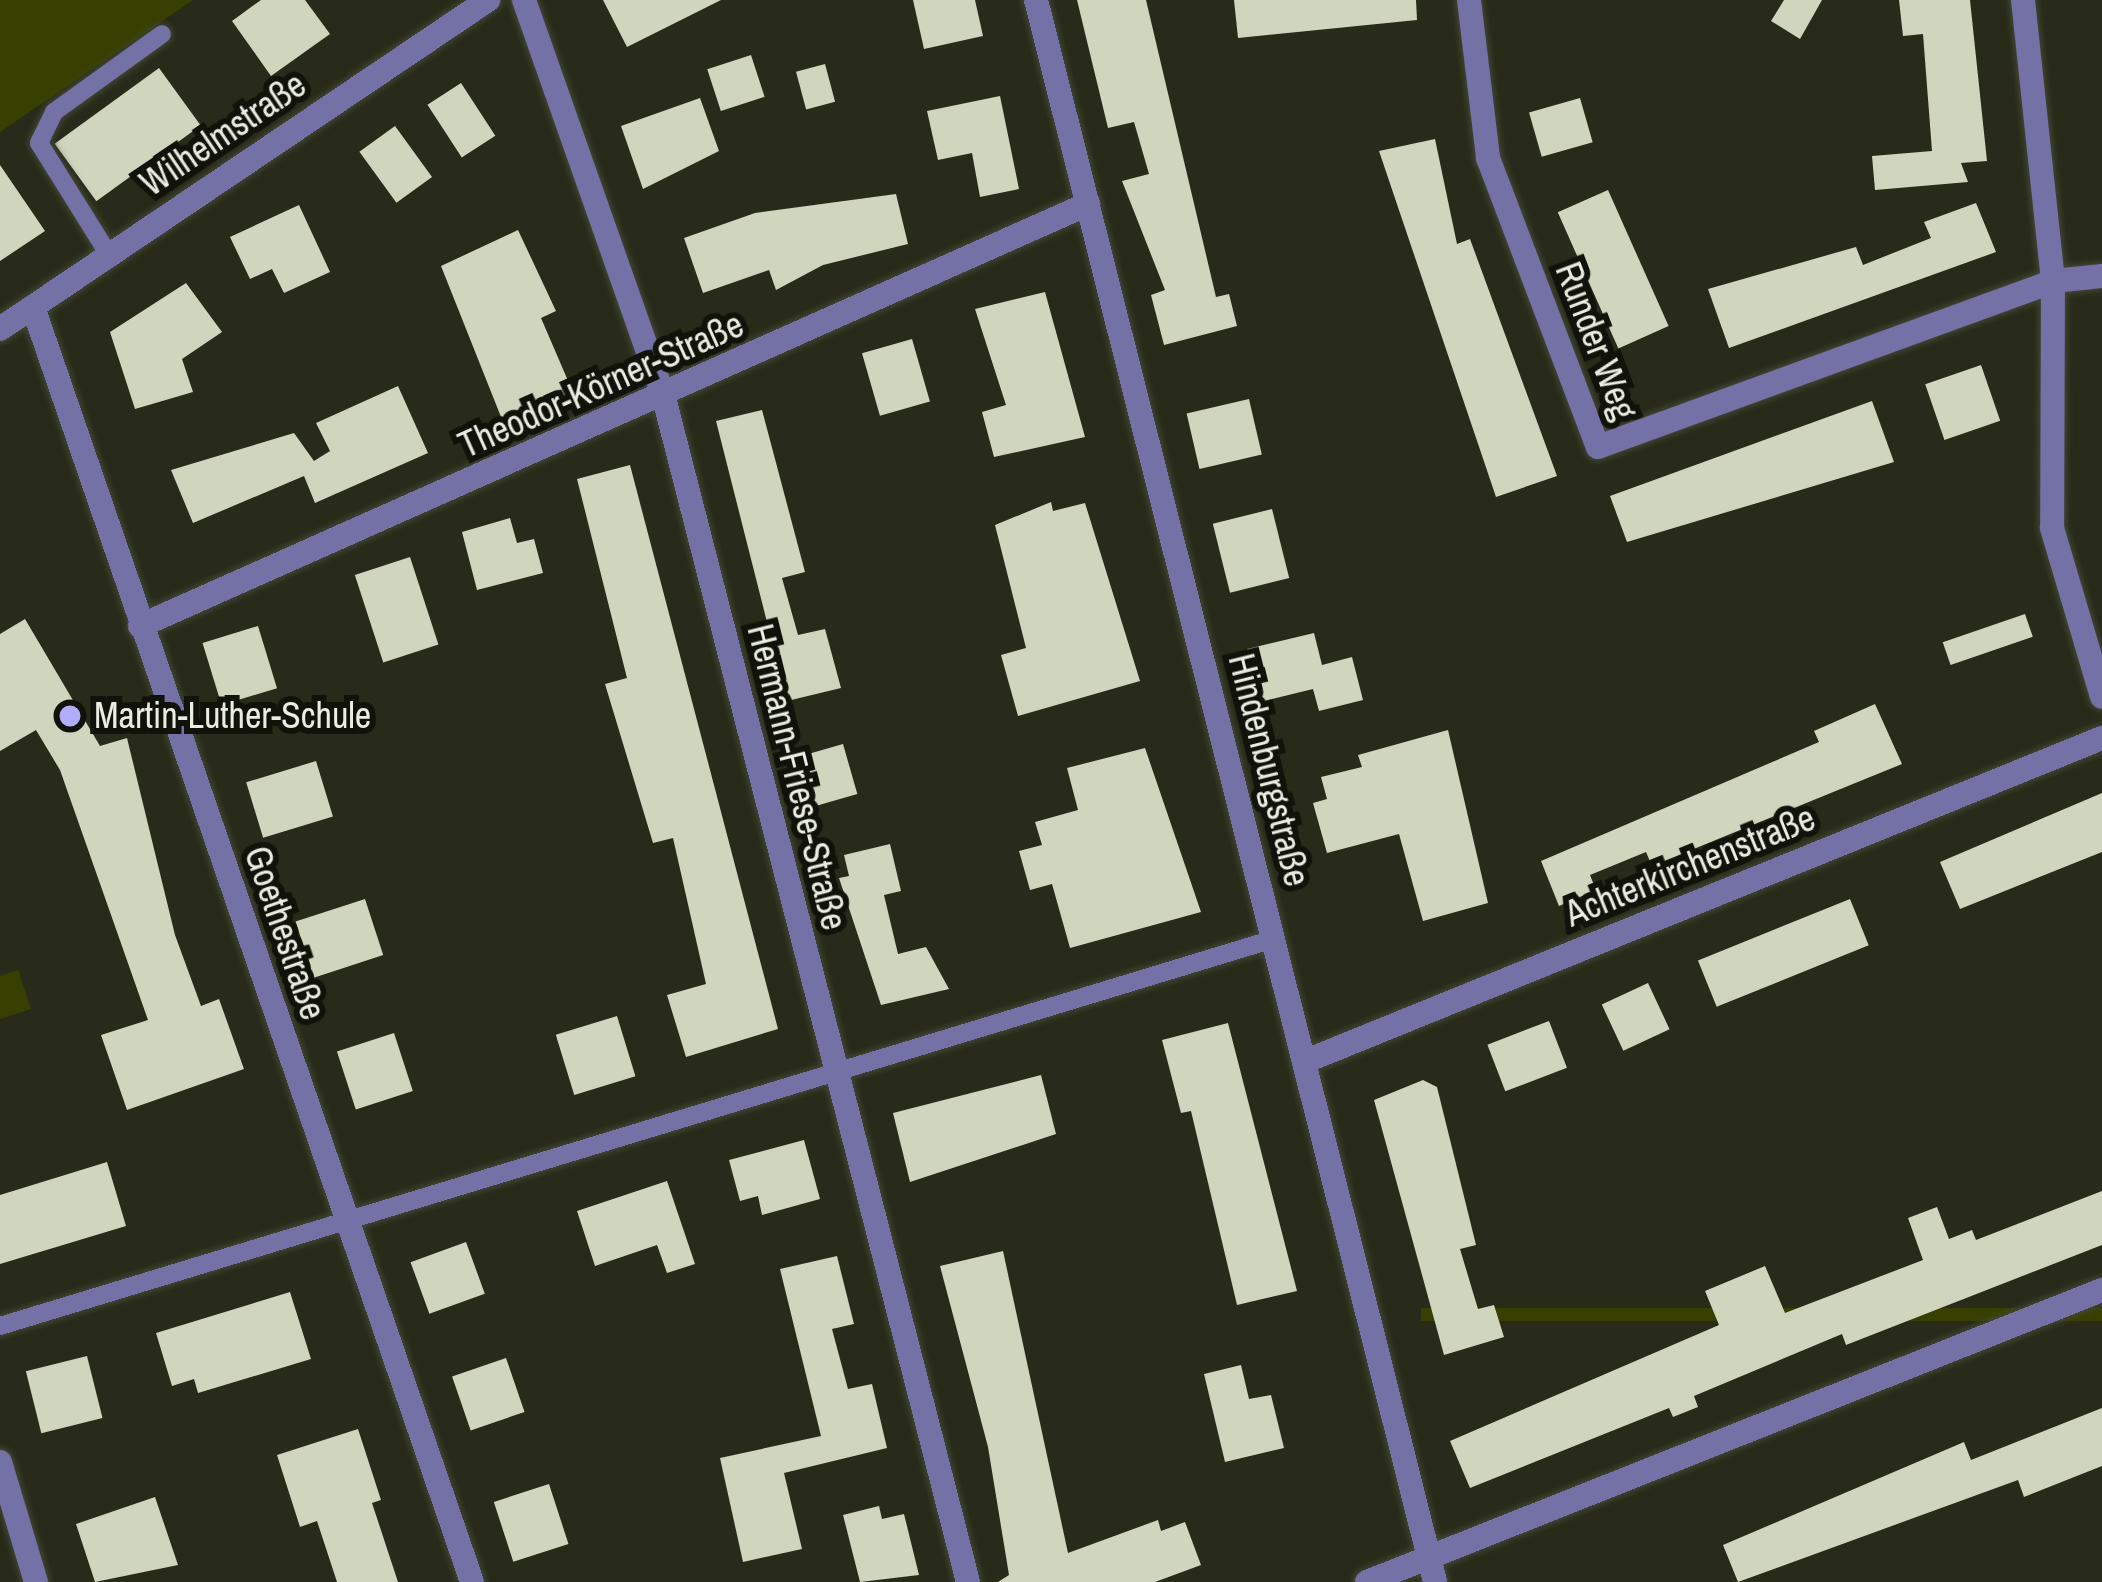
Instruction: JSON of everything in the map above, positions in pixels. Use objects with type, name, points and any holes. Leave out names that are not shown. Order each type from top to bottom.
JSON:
[{"type":"street","name":"Wilhelmstraße","points":[[0,329],[488,0]]},
{"type":"street","name":"Hermann-Friese-Straße","points":[[524,0],[664,398],[968,1582]]},
{"type":"street","name":"Hindenburgstraße","points":[[1036,0],[1431,1570]]},
{"type":"street","name":"Runder Weg","points":[[1469,0],[1489,158],[1598,447],[2053,281]]},
{"type":"street","points":[[2023,0],[2053,281],[2052,528],[2102,697]]},
{"type":"street","name":"Theodor-Körner-Straße","points":[[140,626],[664,398],[1088,204]]},
{"type":"street","points":[[2053,281],[2102,276]]},
{"type":"street","name":"Goethestraße","points":[[33,307],[472,1582]]},
{"type":"street","name":"Achterkirchenstraße","points":[[1306,1061],[2102,738]]},
{"type":"street","points":[[1367,1582],[1431,1570],[2102,1290]]},
{"type":"street","points":[[0,1462],[36,1582]]},
{"type":"lane","points":[[109,255],[39,143],[54,112],[162,34]]},
{"type":"lane","points":[[0,1326],[1274,939]]},
{"type":"green space","points":[[0,0],[193,0],[0,132]]},
{"type":"green space","points":[[18,970],[31,1009],[0,1019],[0,976]]},
{"type":"green space","points":[[1421,1308],[2102,1308],[2102,1321],[1421,1321]]},
{"type":"building","points":[[261,0],[305,0],[330,34],[271,76],[232,21]]},
{"type":"building","points":[[603,0],[721,0],[627,47]]},
{"type":"building","points":[[913,0],[975,0],[983,36],[924,49]]},
{"type":"building","points":[[1077,0],[1146,0],[1216,297],[1229,294],[1237,326],[1164,345],[1151,295],[1165,290],[1122,181],[1149,174],[1134,122],[1108,128]]},
{"type":"building","points":[[1234,0],[1416,0],[1417,20],[1238,38]]},
{"type":"building","points":[[1784,0],[1822,0],[1800,39],[1771,21]]},
{"type":"building","points":[[1899,0],[1970,0],[1987,161],[1961,163],[1968,182],[1875,190],[1872,156],[1932,151],[1923,34],[1903,36]]},
{"type":"building","points":[[751,55],[765,97],[721,111],[707,69]]},
{"type":"building","points":[[825,64],[835,102],[806,109],[796,72]]},
{"type":"building","points":[[159,68],[201,125],[96,201],[55,144]]},
{"type":"building","points":[[461,83],[495,136],[462,158],[427,105]]},
{"type":"building","points":[[1000,96],[1019,189],[980,197],[972,153],[938,160],[927,111]]},
{"type":"building","points":[[700,98],[719,151],[643,189],[621,126]]},
{"type":"building","points":[[1580,98],[1593,142],[1542,157],[1529,113]]},
{"type":"building","points":[[395,126],[432,177],[396,203],[359,152]]},
{"type":"building","points":[[1435,139],[1457,244],[1470,239],[1557,476],[1496,497],[1379,151]]},
{"type":"building","points":[[0,165],[45,231],[0,261]]},
{"type":"building","points":[[1608,190],[1669,326],[1618,348],[1558,212]]},
{"type":"building","points":[[896,194],[908,244],[823,265],[776,290],[769,270],[703,293],[684,238],[755,213]]},
{"type":"building","points":[[1976,203],[1996,252],[1729,348],[1708,289],[1856,247],[1863,265],[1931,238],[1924,222]]},
{"type":"building","points":[[299,205],[330,272],[284,293],[272,269],[250,279],[230,237]]},
{"type":"building","points":[[518,230],[556,311],[541,318],[575,397],[505,427],[441,266]]},
{"type":"building","points":[[186,283],[222,332],[182,359],[193,392],[135,409],[110,332]]},
{"type":"building","points":[[1045,292],[1085,437],[994,457],[982,412],[1006,405],[975,309]]},
{"type":"building","points":[[912,339],[930,401],[880,416],[862,353]]},
{"type":"building","points":[[1981,365],[2000,421],[1944,440],[1925,384]]},
{"type":"building","points":[[398,386],[428,453],[315,503],[304,476],[193,523],[171,470],[294,433],[314,461],[330,451],[316,423]]},
{"type":"building","points":[[1249,399],[1262,455],[1199,469],[1187,413]]},
{"type":"building","points":[[1872,401],[1894,462],[1627,542],[1610,496]]},
{"type":"building","points":[[762,410],[805,572],[782,578],[798,635],[825,629],[841,688],[787,701],[716,421]]},
{"type":"building","points":[[630,465],[778,1029],[686,1057],[667,995],[706,984],[673,838],[653,843],[605,684],[627,678],[577,479]]},
{"type":"building","points":[[1051,502],[1053,511],[1085,503],[1140,681],[1018,716],[1001,655],[1026,648],[995,525]]},
{"type":"building","points":[[1272,509],[1289,578],[1230,593],[1213,524]]},
{"type":"building","points":[[510,518],[517,543],[534,539],[543,573],[477,590],[462,532]]},
{"type":"building","points":[[410,557],[438,644],[383,662],[355,575]]},
{"type":"building","points":[[2025,614],[2033,637],[1951,665],[1943,642]]},
{"type":"building","points":[[25,619],[100,746],[127,738],[175,935],[201,1006],[219,999],[244,1069],[127,1110],[101,1035],[148,1020],[60,770],[36,730],[0,751],[0,634]]},
{"type":"building","points":[[258,626],[277,688],[222,705],[203,643]]},
{"type":"building","points":[[1314,633],[1322,665],[1352,657],[1363,700],[1319,711],[1313,689],[1260,702],[1247,649]]},
{"type":"building","points":[[1875,704],[1902,764],[1652,866],[1646,852],[1590,875],[1596,890],[1559,906],[1541,861],[1819,742],[1814,731]]},
{"type":"building","points":[[1448,730],[1488,903],[1423,921],[1399,834],[1327,853],[1313,803],[1327,799],[1321,777],[1362,767],[1358,755]]},
{"type":"building","points":[[843,744],[857,794],[812,807],[798,757]]},
{"type":"building","points":[[1145,748],[1201,912],[1070,948],[1052,884],[1030,890],[1019,851],[1042,845],[1035,822],[1078,810],[1067,768]]},
{"type":"building","points":[[316,761],[333,816],[263,838],[246,782]]},
{"type":"building","points":[[2102,793],[2102,852],[1960,909],[1940,862]]},
{"type":"building","points":[[890,844],[901,891],[884,895],[898,954],[926,947],[949,989],[881,1005],[839,878],[849,876],[844,855]]},
{"type":"building","points":[[365,899],[383,955],[314,978],[296,922]]},
{"type":"building","points":[[1850,899],[1869,945],[1717,1007],[1698,960]]},
{"type":"building","points":[[1648,983],[1670,1029],[1623,1051],[1602,1005]]},
{"type":"building","points":[[617,1016],[635,1076],[574,1095],[556,1035]]},
{"type":"building","points":[[1549,1021],[1567,1068],[1505,1091],[1487,1045]]},
{"type":"building","points":[[1228,1023],[1297,1291],[1237,1305],[1191,1111],[1181,1113],[1162,1040]]},
{"type":"building","points":[[394,1033],[413,1091],[356,1110],[337,1052]]},
{"type":"building","points":[[1041,1075],[1056,1134],[910,1182],[893,1113]]},
{"type":"building","points":[[1423,1080],[1437,1087],[1476,1245],[1460,1249],[1478,1309],[1494,1305],[1504,1337],[1444,1355],[1374,1100]]},
{"type":"building","points":[[804,1140],[820,1199],[762,1215],[758,1196],[740,1201],[729,1160]]},
{"type":"building","points":[[107,1162],[126,1226],[0,1264],[0,1195]]},
{"type":"building","points":[[667,1181],[695,1264],[667,1273],[657,1245],[595,1266],[577,1211]]},
{"type":"building","points":[[2102,1191],[2102,1245],[1846,1345],[1842,1334],[1694,1396],[1698,1407],[1673,1417],[1669,1408],[1470,1488],[1450,1441],[1719,1325],[1705,1291],[1765,1266],[1785,1313],[1923,1260],[1908,1218],[1937,1207],[1949,1239],[1972,1230],[1976,1240]]},
{"type":"building","points":[[466,1242],[485,1294],[429,1314],[411,1262]]},
{"type":"building","points":[[1003,1251],[1068,1553],[1158,1520],[1161,1531],[1185,1522],[1201,1565],[1155,1582],[998,1582],[1009,1575],[988,1447],[940,1266]]},
{"type":"building","points":[[837,1256],[854,1324],[832,1329],[848,1389],[872,1384],[887,1448],[784,1473],[802,1549],[743,1562],[720,1458],[821,1436],[780,1269]]},
{"type":"building","points":[[290,1292],[311,1359],[198,1393],[194,1379],[172,1386],[156,1333]]},
{"type":"building","points":[[87,1356],[102,1418],[41,1433],[26,1371]]},
{"type":"building","points":[[506,1358],[525,1412],[471,1430],[452,1377]]},
{"type":"building","points":[[1241,1365],[1249,1399],[1271,1395],[1284,1448],[1225,1462],[1204,1374]]},
{"type":"building","points":[[2102,1408],[2102,1466],[2024,1497],[2018,1480],[1738,1582],[1723,1545],[1964,1442],[1971,1460]]},
{"type":"building","points":[[358,1429],[381,1500],[372,1503],[398,1582],[337,1582],[317,1521],[300,1527],[277,1455]]},
{"type":"building","points":[[549,1484],[568,1544],[513,1562],[494,1502]]},
{"type":"building","points":[[155,1497],[178,1565],[95,1582],[76,1524]]},
{"type":"building","points":[[879,1506],[882,1519],[904,1514],[919,1575],[860,1582],[843,1515]]},
{"type":"place","name":"Martin-Luther-Schule","points":[[70,716]]}]
